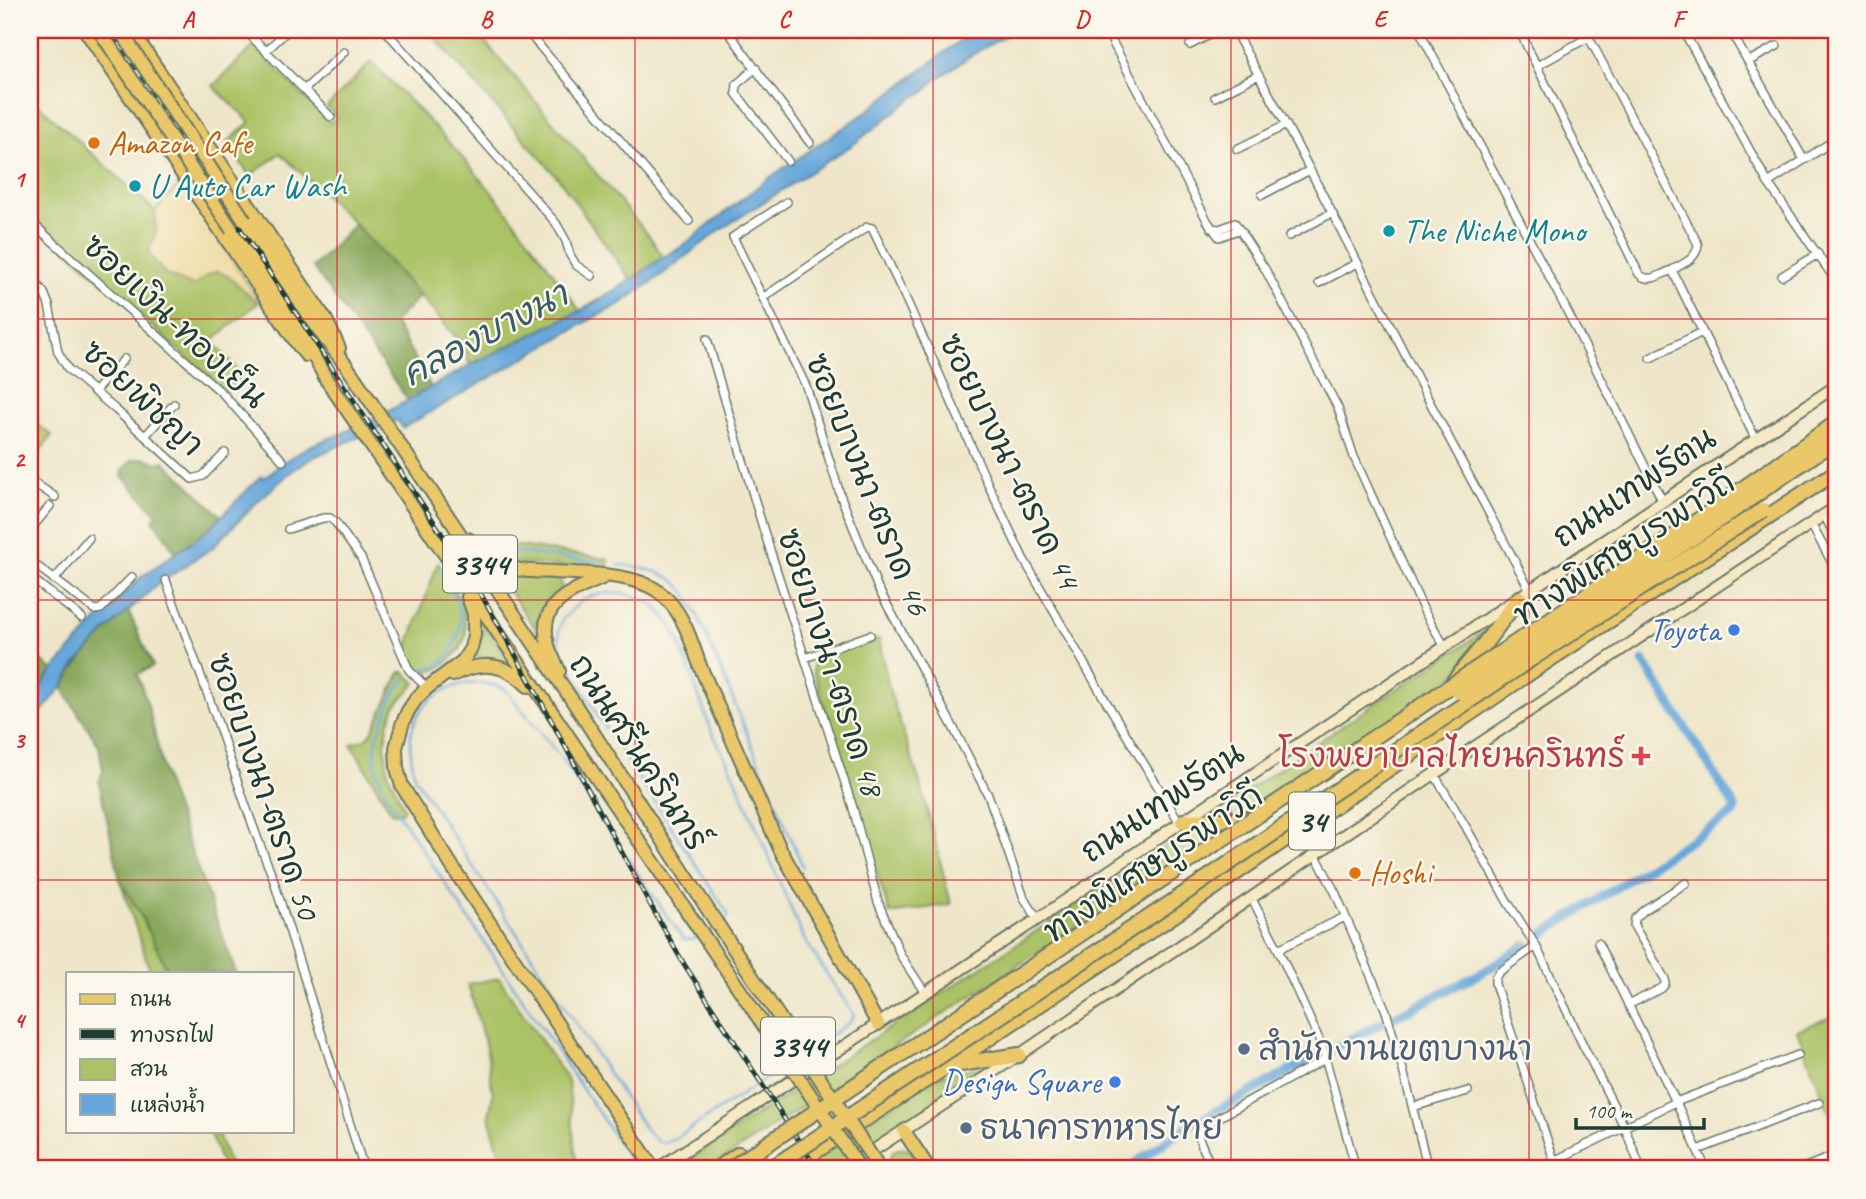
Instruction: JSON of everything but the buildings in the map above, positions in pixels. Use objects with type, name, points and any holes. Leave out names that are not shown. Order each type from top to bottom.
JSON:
[{"type":"highway","points":[[730,1169],[1836,426]]},
{"type":"highway","name":"ถนนเทพรัตน","points":[[717,1169],[1450,685],[1836,426]]},
{"type":"highway","name":"ทางพิเศษบูรพาวิถี","points":[[745,1169],[1836,440]]},
{"type":"highway","name":"ทางพิเศษบูรพาวิถี","points":[[770,1169],[1519,667],[1836,461]]},
{"type":"highway","points":[[1763,510],[1836,472]]},
{"type":"highway","name":"34","points":[[788,1169],[1181,911],[1538,667],[1836,472]]},
{"type":"highway","points":[[1450,685],[1524,594]]},
{"type":"highway","points":[[1181,822],[1248,819]]},
{"type":"highway","points":[[947,1066],[1018,1055]]},
{"type":"main road","name":"ถนนศรีนครินทร์","points":[[85,30],[296,342],[326,379]]},
{"type":"main road","name":"ถนนศรีนครินทร์","points":[[99,30],[306,342],[352,418],[860,1169]]},
{"type":"main road","name":"ถนนศรีนครินทร์","points":[[120,30],[245,221],[374,405],[572,700],[880,1169]]},
{"type":"main road","name":"ถนนศรีนครินทร์","points":[[131,30],[326,320],[348,368]]},
{"type":"main road","points":[[134,103],[132,86],[139,77],[149,74],[165,79]]},
{"type":"main road","name":"ถนนเทพรัตน","points":[[656,1169],[1038,919],[1836,386]]},
{"type":"main road","name":"34","points":[[845,1169],[1836,507]]},
{"type":"main road","points":[[457,530],[503,565],[521,570],[632,580],[658,592],[676,611],[689,635],[780,849],[878,1024]]},
{"type":"main road","points":[[572,700],[548,645],[545,622],[554,606],[568,593],[608,576]]},
{"type":"main road","points":[[465,585],[474,614],[471,648],[463,661],[430,686],[408,711],[396,748],[397,768],[402,786],[457,874],[656,1169]]},
{"type":"main road","points":[[430,686],[463,670],[481,665],[495,665],[521,680],[546,704]]},
{"type":"main road","points":[[904,1131],[929,1169]]},
{"type":"street","points":[[244,30],[331,117]]},
{"type":"street","points":[[266,51],[288,30]]},
{"type":"street","points":[[385,30],[556,223],[576,265],[592,276]]},
{"type":"street","points":[[526,30],[689,221]]},
{"type":"street","points":[[727,30],[810,144]]},
{"type":"street","points":[[1105,30],[1211,228],[1219,237],[1238,230],[1242,232],[1265,269],[1338,408],[1354,457],[1424,611],[1445,647]]},
{"type":"street","points":[[1190,44],[1219,30]]},
{"type":"street","points":[[1234,30],[1310,170],[1524,594]]},
{"type":"street","points":[[1419,30],[1565,307],[1663,502]]},
{"type":"street","points":[[1519,30],[1536,66],[1639,274],[1649,279],[1692,259],[1698,252],[1698,244],[1587,33],[1536,66]]},
{"type":"street","points":[[1683,30],[1768,183],[1836,281]]},
{"type":"street","points":[[1730,30],[1804,160]]},
{"type":"street","points":[[1749,61],[1777,46]]},
{"type":"street","points":[[304,90],[344,52]]},
{"type":"street","points":[[756,68],[737,83],[736,93],[788,161]]},
{"type":"street","points":[[1215,97],[1258,75]]},
{"type":"street","points":[[1237,149],[1286,125]]},
{"type":"street","points":[[1768,183],[1836,139]]},
{"type":"street","points":[[1262,195],[1310,170]]},
{"type":"street","name":"ซอยบางนา-ตราด 46","points":[[787,202],[733,237],[806,386],[841,497],[878,588],[989,797],[1024,898],[1038,919]]},
{"type":"street","points":[[1289,236],[1332,214]]},
{"type":"street","name":"ซอยเงิน-ทองเย็น","points":[[30,221],[223,394],[283,461]]},
{"type":"street","name":"ซอยบางนา-ตราด 44","points":[[764,297],[867,227],[872,228],[1023,558],[1104,698],[1181,822]]},
{"type":"street","points":[[1782,276],[1818,254]]},
{"type":"street","points":[[1319,283],[1357,263]]},
{"type":"street","points":[[1672,270],[1756,440]]},
{"type":"street","name":"ซอยพิชญา","points":[[30,275],[44,293],[49,305],[61,359],[75,376],[192,479],[203,476],[225,453]]},
{"type":"street","points":[[1650,358],[1702,332]]},
{"type":"street","name":"ซอยบางนา-ตราด 48","points":[[707,339],[763,528],[853,808],[878,902],[901,956],[925,993]]},
{"type":"street","points":[[94,392],[124,359]]},
{"type":"street","points":[[145,436],[174,404]]},
{"type":"street","points":[[30,480],[55,497]]},
{"type":"street","points":[[30,530],[50,506]]},
{"type":"street","points":[[1824,515],[1836,538]]},
{"type":"street","points":[[288,529],[323,517],[336,523],[361,558],[409,670],[430,686]]},
{"type":"street","points":[[1811,524],[1836,570]]},
{"type":"street","points":[[54,580],[89,538]]},
{"type":"street","points":[[30,561],[95,610],[101,609],[132,577]]},
{"type":"street","points":[[30,578],[82,618]]},
{"type":"street","name":"ซอยบางนา-ตราด 50","points":[[166,580],[272,876],[364,1169]]},
{"type":"street","points":[[805,658],[870,635]]},
{"type":"street","points":[[1434,774],[1536,946],[1624,1126],[1641,1169]]},
{"type":"street","points":[[1315,854],[1335,892],[1386,1011],[1428,1169]]},
{"type":"street","points":[[1628,1005],[1665,984],[1665,979],[1634,926],[1635,919],[1644,910],[1686,883]]},
{"type":"street","points":[[1251,897],[1279,949],[1322,1046],[1356,1169]]},
{"type":"street","points":[[1279,949],[1345,917]]},
{"type":"street","points":[[1598,943],[1706,1169]]},
{"type":"street","points":[[1536,946],[1499,972],[1495,984],[1556,1165]]},
{"type":"street","points":[[1537,1169],[1556,1165],[1624,1126],[1676,1102],[1798,1055]]},
{"type":"street","points":[[1212,1169],[1198,1131],[1325,1059]]},
{"type":"street","points":[[1413,1107],[1468,1091]]},
{"type":"street","points":[[1699,1150],[1819,1103]]},
{"type":"street","points":[[1801,1169],[1836,1155]]},
{"type":"green space","points":[[428,30],[475,30],[650,237],[663,257],[631,280],[559,179]]},
{"type":"green space","points":[[254,46],[330,123],[337,117],[327,107],[371,62],[488,187],[580,311],[470,365],[463,345],[420,296],[350,219],[280,153],[250,176],[227,143],[250,122],[213,86]]},
{"type":"green space","points":[[40,106],[155,211],[156,231],[148,253],[194,286],[217,271],[228,275],[258,303],[212,341],[242,375],[226,392],[30,217],[30,115]]},
{"type":"green space","points":[[355,224],[420,296],[394,322],[431,387],[408,400],[313,267]]},
{"type":"green space","points":[[30,420],[52,435],[30,465]]},
{"type":"green space","points":[[144,458],[158,463],[164,461],[221,516],[208,530],[176,553],[153,520],[157,514],[122,476],[123,469],[132,460]]},
{"type":"green space","points":[[492,542],[608,559],[609,572],[510,562],[487,545]]},
{"type":"green space","points":[[438,563],[464,606],[466,635],[460,649],[449,661],[436,670],[420,674],[406,651]]},
{"type":"green space","points":[[499,577],[560,578],[562,588],[544,605],[535,628]]},
{"type":"green space","points":[[128,610],[153,666],[137,674],[148,705],[166,782],[236,972],[166,972],[141,916],[120,880],[99,782],[103,771],[99,746],[62,688],[101,637]]},
{"type":"green space","points":[[482,623],[509,661],[506,664],[476,657]]},
{"type":"green space","points":[[1491,627],[1449,682],[1243,817],[1216,814],[1356,716]]},
{"type":"green space","points":[[879,639],[889,689],[921,786],[951,904],[890,914],[813,670],[813,663],[822,657]]},
{"type":"green space","points":[[30,652],[53,670],[30,701]]},
{"type":"green space","points":[[403,671],[416,683],[395,706],[388,724],[385,746],[388,773],[404,808],[401,812],[392,813],[351,744],[366,739],[372,732]]},
{"type":"green space","points":[[1207,829],[1218,834],[708,1169],[674,1169],[1181,836],[1194,830]]},
{"type":"green space","points":[[120,880],[166,967],[166,972],[151,972]]},
{"type":"green space","points":[[499,978],[568,1081],[577,1169],[504,1169],[489,1116],[493,1095],[487,1051],[468,984]]},
{"type":"green space","points":[[1836,1015],[1836,1129],[1797,1030]]},
{"type":"green space","points":[[983,1066],[985,1069],[835,1169],[794,1169],[941,1075]]},
{"type":"green space","points":[[209,1132],[217,1132],[231,1169],[223,1169]]},
{"type":"green space","points":[[903,1148],[912,1152],[923,1169],[897,1169],[890,1158],[894,1150]]},
{"type":"sand","points":[[181,183],[258,303],[228,276],[217,271],[194,286],[166,275],[148,253],[156,231],[155,211]]},
{"type":"water","points":[[982,30],[1015,30],[970,56],[854,144],[720,230],[619,305],[403,428],[397,420],[316,456],[292,471],[212,548],[158,584],[103,634],[75,665],[62,687],[30,726],[30,701],[53,670],[96,622],[140,578],[208,530],[261,476],[264,478],[283,462],[310,446],[394,408],[470,365],[580,311],[631,280],[680,248],[769,178],[862,115],[958,42]]},
{"type":"waterway","points":[[501,550],[604,563]]},
{"type":"waterway","points":[[618,565],[658,572],[672,579],[684,591],[707,637],[803,867]]},
{"type":"waterway","points":[[420,670],[442,662],[452,650],[459,629],[460,614],[457,602],[441,568]]},
{"type":"waterway","points":[[607,593],[626,594],[643,599],[663,614],[670,624],[679,641],[711,730],[733,773],[804,939],[854,1015],[850,1022],[665,1143],[657,1141],[645,1129],[415,778],[411,756],[411,735],[415,720],[423,707],[434,697],[460,685],[475,683],[505,689],[563,760],[683,939],[702,937],[720,925],[729,915],[598,716],[563,655],[559,642],[562,620],[581,601],[607,593]]},
{"type":"waterway","points":[[1538,937],[1734,813],[1735,807],[1643,661]]},
{"type":"waterway","points":[[406,677],[390,703],[376,749],[377,768],[388,798],[634,1166]]},
{"type":"waterway","points":[[1395,1017],[1483,972],[1526,945]]},
{"type":"waterway","points":[[1330,1050],[1382,1023]]},
{"type":"waterway","points":[[1127,1169],[1185,1128],[1317,1056]]},
{"type":"railway","points":[[109,30],[473,581],[684,964],[817,1169]]},
{"type":"place","name":"Amazon Cafe","points":[[94,143]]},
{"type":"place","name":"U Auto Car Wash","points":[[135,186]]},
{"type":"place","name":"The Niche Mono","points":[[1389,231]]},
{"type":"place","name":"Toyota","points":[[1734,630]]},
{"type":"place","name":"โรงพยาบาลไทยนครินทร์","points":[[1641,756]]},
{"type":"place","name":"Hoshi","points":[[1355,873]]},
{"type":"place","name":"สำนักงานเขตบางนา","points":[[1244,1049]]},
{"type":"place","name":"Design Square","points":[[1115,1082]]},
{"type":"place","name":"ธนาคารทหารไทย","points":[[966,1128]]},
{"type":"water label","name":"คลองบางนา","points":[[485,334]]}]
